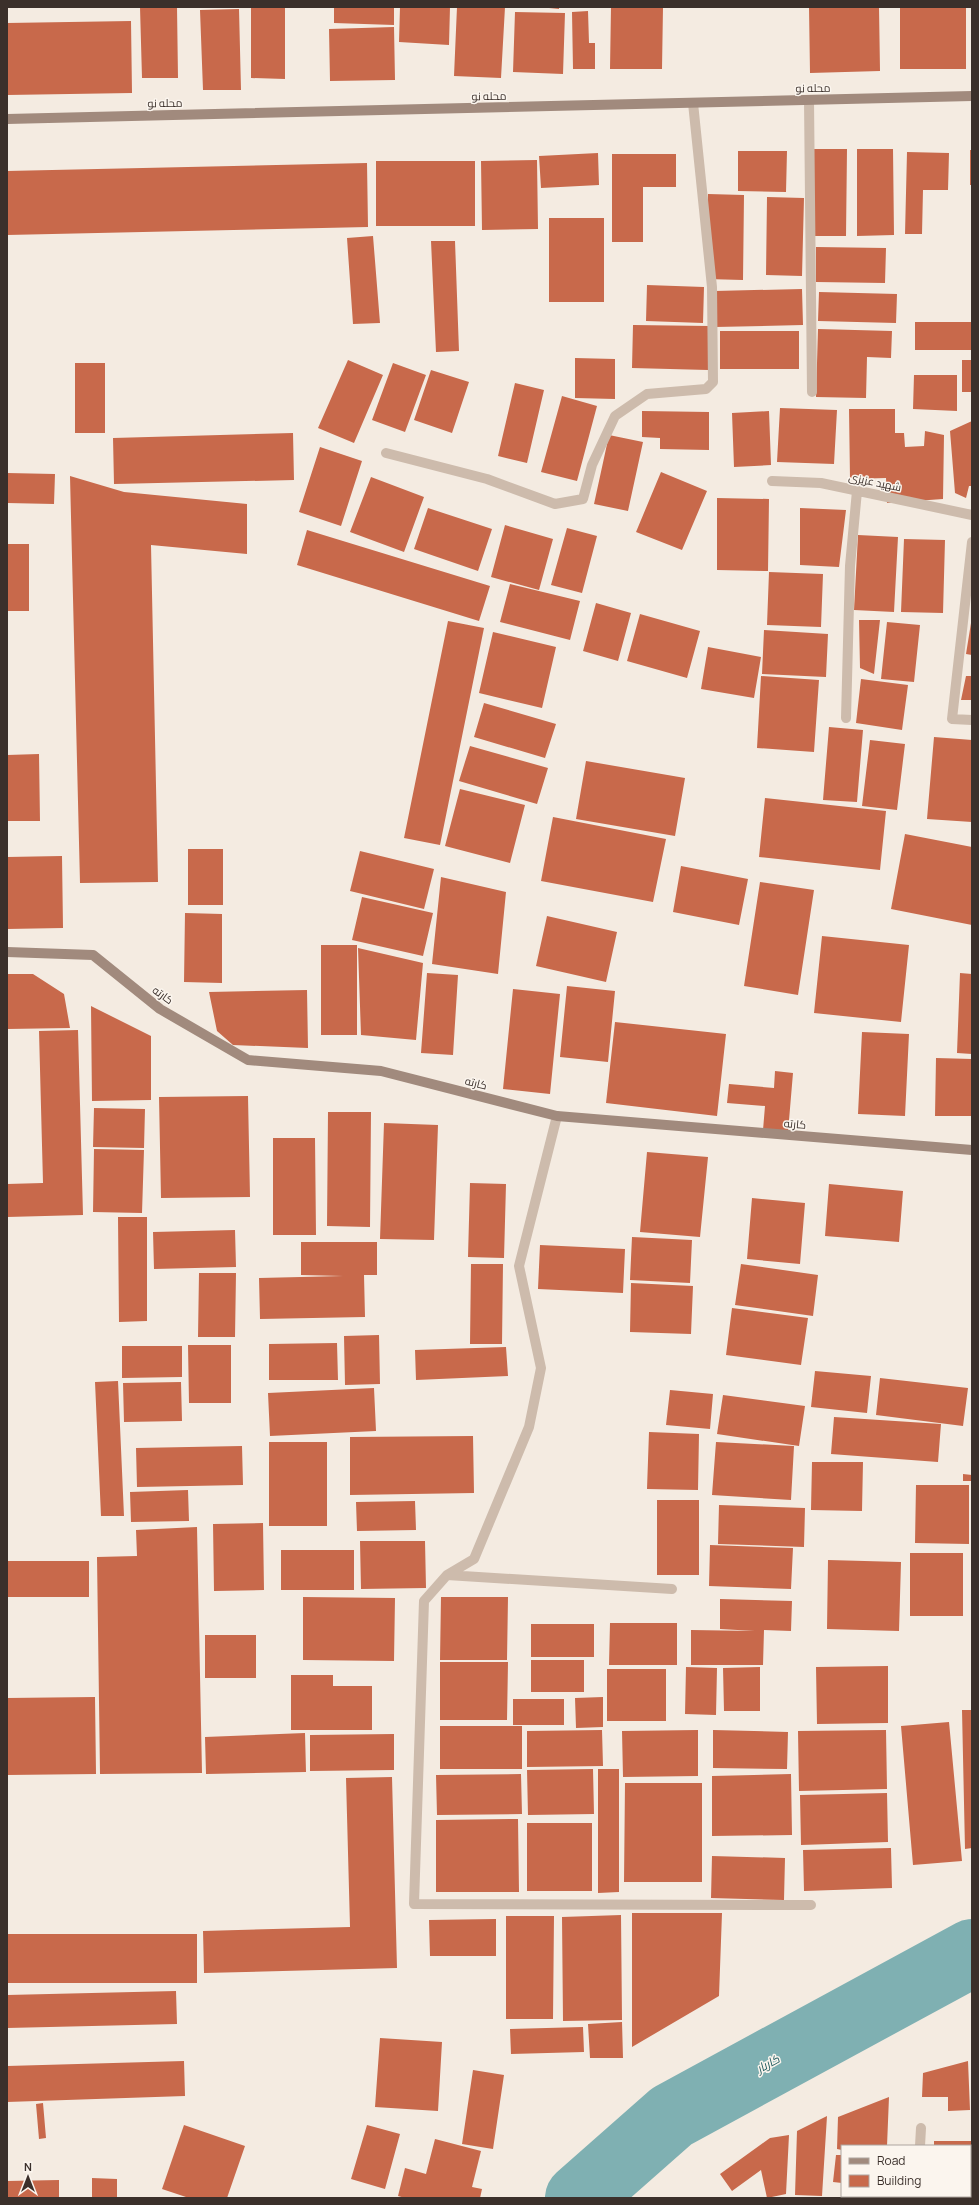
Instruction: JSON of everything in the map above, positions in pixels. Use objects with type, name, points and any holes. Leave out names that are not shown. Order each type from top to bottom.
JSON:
[{"type":"street","name":"محله نو","points":[[7,119],[972,96]]},
{"type":"street","points":[[809,100],[812,392]]},
{"type":"street","points":[[386,454],[487,479],[555,504],[583,499],[592,465],[615,416],[648,394],[706,389],[713,382],[712,287],[693,103]]},
{"type":"street","name":"شهید عزیزی","points":[[772,481],[821,483],[972,515]]},
{"type":"street","points":[[846,718],[850,566],[857,491]]},
{"type":"street","points":[[972,542],[952,718],[972,720]]},
{"type":"street","name":"کارته","points":[[7,952],[93,955],[160,1009],[248,1060],[381,1071],[557,1116],[972,1150]]},
{"type":"street","points":[[557,1116],[519,1266],[541,1368],[529,1427],[474,1559],[448,1575],[424,1601],[414,1904],[812,1905]]},
{"type":"street","points":[[448,1575],[672,1589]]},
{"type":"street","points":[[920,2145],[921,2128]]},
{"type":"building","points":[[140,7],[177,7],[178,78],[142,78]]},
{"type":"building","points":[[251,7],[285,7],[285,79],[251,78]]},
{"type":"building","points":[[334,7],[394,7],[394,25],[334,23]]},
{"type":"building","points":[[400,7],[450,7],[449,45],[399,42]]},
{"type":"building","points":[[457,7],[505,7],[501,78],[454,76]]},
{"type":"building","points":[[559,7],[559,9],[549,8]]},
{"type":"building","points":[[611,7],[663,7],[662,69],[610,69]]},
{"type":"building","points":[[809,7],[879,7],[880,71],[810,73]]},
{"type":"building","points":[[900,7],[966,7],[966,69],[900,69]]},
{"type":"building","points":[[239,9],[241,90],[203,90],[200,10]]},
{"type":"building","points":[[588,11],[589,43],[595,43],[595,69],[573,69],[572,12]]},
{"type":"building","points":[[515,12],[565,13],[563,74],[513,72]]},
{"type":"building","points":[[131,21],[132,93],[7,95],[7,23]]},
{"type":"building","points":[[394,27],[395,80],[330,81],[329,29]]},
{"type":"building","points":[[808,149],[847,149],[846,236],[808,236]]},
{"type":"building","points":[[857,149],[893,149],[894,235],[857,236]]},
{"type":"building","points":[[970,150],[972,150],[972,185],[970,185]]},
{"type":"building","points":[[738,151],[787,151],[786,192],[738,191]]},
{"type":"building","points":[[907,152],[949,153],[948,190],[923,190],[922,234],[905,234]]},
{"type":"building","points":[[598,153],[599,185],[541,188],[539,156]]},
{"type":"building","points":[[612,154],[676,154],[676,187],[643,187],[643,242],[612,242]]},
{"type":"building","points":[[537,160],[538,229],[482,230],[481,161]]},
{"type":"building","points":[[376,161],[475,161],[475,226],[376,226]]},
{"type":"building","points":[[367,163],[368,227],[7,235],[7,171]]},
{"type":"building","points":[[708,194],[744,195],[743,280],[707,279]]},
{"type":"building","points":[[767,197],[804,198],[802,276],[766,275]]},
{"type":"building","points":[[549,218],[604,218],[604,302],[549,302]]},
{"type":"building","points":[[373,236],[380,323],[353,324],[347,238]]},
{"type":"building","points":[[431,241],[455,241],[459,351],[436,352]]},
{"type":"building","points":[[816,247],[886,248],[885,283],[816,282]]},
{"type":"building","points":[[647,285],[704,287],[703,323],[646,321]]},
{"type":"building","points":[[802,289],[803,325],[715,327],[715,291]]},
{"type":"building","points":[[819,292],[897,294],[896,323],[818,321]]},
{"type":"building","points":[[915,322],[972,322],[972,350],[915,350]]},
{"type":"building","points":[[633,325],[709,326],[708,370],[632,368]]},
{"type":"building","points":[[818,329],[892,331],[891,358],[867,357],[866,398],[816,397]]},
{"type":"building","points":[[720,331],[799,331],[799,369],[720,369]]},
{"type":"building","points":[[575,358],[615,359],[615,399],[575,398]]},
{"type":"building","points":[[348,360],[383,375],[354,443],[318,428]]},
{"type":"building","points":[[962,360],[972,360],[972,392],[962,392]]},
{"type":"building","points":[[75,363],[105,363],[105,433],[75,433]]},
{"type":"building","points":[[393,363],[426,375],[405,432],[372,420]]},
{"type":"building","points":[[431,370],[469,382],[452,433],[414,420]]},
{"type":"building","points":[[914,375],[957,375],[957,411],[913,409]]},
{"type":"building","points":[[515,383],[544,390],[527,463],[498,456]]},
{"type":"building","points":[[562,396],[597,406],[577,481],[541,472]]},
{"type":"building","points":[[780,408],[837,410],[834,464],[777,462]]},
{"type":"building","points":[[849,409],[895,409],[895,433],[904,433],[905,447],[924,446],[925,431],[944,435],[943,499],[887,503],[886,478],[850,479]]},
{"type":"building","points":[[642,411],[709,412],[709,450],[660,449],[660,438],[642,437]]},
{"type":"building","points":[[769,411],[771,465],[734,467],[732,413]]},
{"type":"building","points":[[972,421],[972,486],[969,486],[966,498],[955,493],[950,431]]},
{"type":"building","points":[[293,433],[294,480],[114,484],[113,438]]},
{"type":"building","points":[[609,435],[643,442],[628,511],[594,504]]},
{"type":"building","points":[[320,447],[362,461],[341,526],[299,512]]},
{"type":"building","points":[[661,472],[707,491],[682,550],[636,532]]},
{"type":"building","points":[[7,473],[55,474],[54,504],[7,503]]},
{"type":"building","points":[[70,476],[124,492],[247,504],[247,554],[151,545],[158,882],[80,883]]},
{"type":"building","points":[[371,477],[424,497],[404,552],[350,532]]},
{"type":"building","points":[[717,498],[769,499],[768,571],[717,570]]},
{"type":"building","points":[[428,508],[492,529],[478,571],[414,549]]},
{"type":"building","points":[[800,508],[846,510],[839,567],[800,565]]},
{"type":"building","points":[[505,525],[553,539],[539,590],[491,577]]},
{"type":"building","points":[[567,528],[597,536],[582,593],[551,585]]},
{"type":"building","points":[[307,530],[490,586],[479,621],[297,565]]},
{"type":"building","points":[[858,535],[898,537],[894,612],[854,610]]},
{"type":"building","points":[[904,539],[945,540],[943,613],[901,612]]},
{"type":"building","points":[[7,544],[29,544],[29,611],[7,611]]},
{"type":"building","points":[[769,572],[823,574],[821,627],[767,625]]},
{"type":"building","points":[[510,584],[580,601],[570,640],[500,622]]},
{"type":"building","points":[[596,603],[631,613],[618,661],[583,651]]},
{"type":"building","points":[[640,614],[700,631],[687,678],[627,661]]},
{"type":"building","points":[[859,620],[880,620],[874,674],[860,668]]},
{"type":"building","points":[[448,621],[484,628],[440,845],[404,838]]},
{"type":"building","points":[[887,622],[920,625],[914,682],[881,679]]},
{"type":"building","points":[[972,623],[972,655],[966,654]]},
{"type":"building","points":[[764,630],[828,634],[826,677],[762,674]]},
{"type":"building","points":[[493,632],[556,647],[542,708],[479,693]]},
{"type":"building","points":[[708,647],[761,657],[754,698],[701,689]]},
{"type":"building","points":[[761,676],[819,680],[814,752],[757,748]]},
{"type":"building","points":[[966,676],[972,676],[972,700],[961,700]]},
{"type":"building","points":[[861,679],[908,685],[902,730],[856,723]]},
{"type":"building","points":[[484,703],[556,724],[545,758],[474,737]]},
{"type":"building","points":[[829,727],[863,730],[857,802],[823,800]]},
{"type":"building","points":[[934,737],[972,740],[972,822],[927,819]]},
{"type":"building","points":[[870,740],[905,744],[897,810],[862,806]]},
{"type":"building","points":[[470,746],[548,768],[537,804],[459,781]]},
{"type":"building","points":[[39,754],[40,821],[7,821],[7,755]]},
{"type":"building","points":[[586,761],[685,778],[675,836],[576,819]]},
{"type":"building","points":[[460,789],[525,805],[510,863],[445,846]]},
{"type":"building","points":[[765,798],[886,811],[880,870],[759,857]]},
{"type":"building","points":[[553,817],[666,839],[653,902],[541,881]]},
{"type":"building","points":[[905,834],[972,847],[972,925],[891,909]]},
{"type":"building","points":[[188,849],[223,849],[223,905],[188,905]]},
{"type":"building","points":[[360,851],[434,869],[424,909],[350,891]]},
{"type":"building","points":[[62,856],[63,928],[7,929],[7,857]]},
{"type":"building","points":[[681,866],[748,879],[739,925],[673,912]]},
{"type":"building","points":[[441,877],[506,892],[498,974],[432,964]]},
{"type":"building","points":[[760,882],[814,890],[798,995],[744,986]]},
{"type":"building","points":[[362,897],[433,913],[423,956],[352,940]]},
{"type":"building","points":[[185,913],[222,914],[222,983],[184,982]]},
{"type":"building","points":[[547,916],[617,932],[606,982],[536,966]]},
{"type":"building","points":[[822,936],[909,945],[901,1022],[814,1013]]},
{"type":"building","points":[[321,945],[357,945],[357,1035],[321,1035]]},
{"type":"building","points":[[358,948],[423,963],[416,1040],[361,1035]]},
{"type":"building","points":[[427,973],[458,975],[453,1055],[421,1053]]},
{"type":"building","points":[[960,973],[972,974],[972,1054],[957,1053]]},
{"type":"building","points":[[7,974],[33,974],[64,994],[70,1028],[7,1029]]},
{"type":"building","points":[[567,986],[615,991],[608,1062],[560,1057]]},
{"type":"building","points":[[513,989],[560,994],[550,1094],[503,1089]]},
{"type":"building","points":[[307,990],[308,1048],[233,1045],[217,1031],[209,992]]},
{"type":"building","points":[[91,1006],[151,1036],[151,1100],[92,1101]]},
{"type":"building","points":[[615,1022],[726,1034],[717,1116],[606,1103]]},
{"type":"building","points":[[78,1030],[83,1215],[7,1217],[7,1184],[43,1183],[39,1031]]},
{"type":"building","points":[[862,1032],[909,1034],[905,1116],[858,1114]]},
{"type":"building","points":[[936,1058],[972,1059],[972,1116],[935,1116]]},
{"type":"building","points":[[775,1071],[793,1073],[788,1132],[763,1130],[765,1106],[727,1103],[729,1084],[774,1088]]},
{"type":"building","points":[[248,1096],[250,1197],[161,1198],[159,1097]]},
{"type":"building","points":[[94,1108],[145,1109],[144,1148],[93,1147]]},
{"type":"building","points":[[328,1112],[371,1112],[370,1227],[327,1226]]},
{"type":"building","points":[[384,1123],[438,1125],[434,1240],[380,1239]]},
{"type":"building","points":[[273,1138],[315,1138],[316,1235],[273,1235]]},
{"type":"building","points":[[94,1149],[144,1150],[142,1213],[93,1212]]},
{"type":"building","points":[[647,1152],[708,1157],[700,1237],[640,1232]]},
{"type":"building","points":[[470,1183],[506,1184],[504,1258],[468,1257]]},
{"type":"building","points":[[829,1184],[903,1191],[899,1242],[825,1236]]},
{"type":"building","points":[[752,1198],[805,1203],[800,1264],[747,1259]]},
{"type":"building","points":[[118,1217],[147,1217],[147,1321],[119,1322]]},
{"type":"building","points":[[235,1230],[236,1267],[154,1269],[153,1232]]},
{"type":"building","points":[[632,1237],[692,1240],[690,1283],[630,1280]]},
{"type":"building","points":[[301,1242],[377,1242],[377,1275],[364,1275],[365,1317],[260,1319],[259,1278],[343,1276],[301,1275]]},
{"type":"building","points":[[540,1245],[625,1249],[623,1293],[538,1289]]},
{"type":"building","points":[[471,1264],[503,1264],[502,1344],[470,1344]]},
{"type":"building","points":[[741,1264],[818,1275],[813,1316],[735,1305]]},
{"type":"building","points":[[199,1273],[236,1273],[235,1337],[198,1337]]},
{"type":"building","points":[[631,1283],[693,1286],[691,1334],[630,1332]]},
{"type":"building","points":[[732,1308],[808,1318],[801,1365],[726,1355]]},
{"type":"building","points":[[379,1335],[380,1384],[345,1385],[344,1336]]},
{"type":"building","points":[[337,1343],[338,1380],[269,1380],[269,1344]]},
{"type":"building","points":[[188,1345],[231,1345],[231,1403],[189,1403]]},
{"type":"building","points":[[122,1346],[182,1346],[182,1377],[122,1378]]},
{"type":"building","points":[[506,1347],[508,1376],[416,1380],[415,1350]]},
{"type":"building","points":[[815,1371],[871,1376],[867,1413],[811,1407]]},
{"type":"building","points":[[880,1378],[968,1388],[963,1426],[876,1415]]},
{"type":"building","points":[[118,1381],[124,1516],[101,1516],[95,1382]]},
{"type":"building","points":[[181,1382],[182,1421],[124,1422],[123,1383]]},
{"type":"building","points":[[374,1388],[376,1431],[270,1436],[268,1393]]},
{"type":"building","points":[[670,1390],[713,1394],[710,1429],[666,1425]]},
{"type":"building","points":[[723,1395],[805,1406],[799,1446],[717,1434]]},
{"type":"building","points":[[834,1417],[941,1424],[938,1462],[831,1454]]},
{"type":"building","points":[[649,1432],[699,1434],[698,1490],[647,1489]]},
{"type":"building","points":[[473,1436],[474,1493],[350,1495],[350,1437]]},
{"type":"building","points":[[269,1442],[327,1442],[327,1526],[269,1526]]},
{"type":"building","points":[[716,1442],[794,1446],[791,1500],[712,1495]]},
{"type":"building","points":[[242,1446],[243,1485],[137,1487],[136,1448]]},
{"type":"building","points":[[812,1462],[863,1462],[862,1511],[811,1510]]},
{"type":"building","points":[[963,1474],[972,1475],[972,1481],[963,1481]]},
{"type":"building","points":[[916,1485],[969,1485],[969,1544],[915,1543]]},
{"type":"building","points":[[188,1490],[189,1521],[131,1522],[130,1492]]},
{"type":"building","points":[[657,1500],[699,1500],[699,1575],[657,1575]]},
{"type":"building","points":[[415,1501],[416,1530],[357,1531],[356,1502]]},
{"type":"building","points":[[719,1505],[805,1508],[804,1547],[718,1544]]},
{"type":"building","points":[[263,1523],[264,1590],[214,1591],[213,1524]]},
{"type":"building","points":[[197,1527],[202,1773],[100,1774],[97,1557],[137,1556],[136,1530]]},
{"type":"building","points":[[360,1541],[425,1541],[426,1588],[361,1589]]},
{"type":"building","points":[[710,1545],[793,1548],[791,1589],[709,1586]]},
{"type":"building","points":[[281,1550],[354,1550],[354,1590],[281,1590]]},
{"type":"building","points":[[910,1553],[963,1553],[963,1616],[910,1616]]},
{"type":"building","points":[[828,1560],[901,1562],[899,1631],[827,1629]]},
{"type":"building","points":[[7,1561],[89,1561],[89,1597],[7,1597]]},
{"type":"building","points":[[303,1597],[395,1598],[394,1661],[303,1660]]},
{"type":"building","points":[[441,1597],[508,1597],[507,1660],[440,1660]]},
{"type":"building","points":[[720,1599],[792,1601],[791,1631],[764,1630],[763,1665],[691,1665],[691,1630],[755,1631],[720,1629]]},
{"type":"building","points":[[610,1623],[677,1623],[677,1665],[609,1665]]},
{"type":"building","points":[[531,1624],[594,1624],[594,1657],[531,1657]]},
{"type":"building","points":[[205,1635],[256,1635],[256,1678],[205,1678]]},
{"type":"building","points":[[531,1660],[584,1660],[584,1692],[531,1692]]},
{"type":"building","points":[[440,1662],[508,1662],[507,1720],[440,1720]]},
{"type":"building","points":[[888,1666],[888,1723],[817,1724],[816,1667]]},
{"type":"building","points":[[686,1667],[717,1668],[716,1715],[685,1714]]},
{"type":"building","points":[[760,1667],[760,1711],[724,1711],[723,1668]]},
{"type":"building","points":[[607,1669],[666,1669],[666,1721],[607,1721]]},
{"type":"building","points":[[291,1675],[333,1675],[333,1686],[372,1686],[372,1730],[291,1730]]},
{"type":"building","points":[[95,1697],[96,1774],[7,1775],[7,1698]]},
{"type":"building","points":[[603,1697],[603,1727],[576,1728],[575,1698]]},
{"type":"building","points":[[513,1699],[564,1699],[564,1725],[513,1725]]},
{"type":"building","points":[[962,1710],[972,1710],[972,1848],[965,1849]]},
{"type":"building","points":[[949,1722],[962,1861],[913,1865],[901,1726]]},
{"type":"building","points":[[440,1726],[522,1726],[522,1769],[440,1769]]},
{"type":"building","points":[[602,1730],[603,1766],[527,1767],[527,1731]]},
{"type":"building","points":[[698,1730],[698,1776],[623,1777],[622,1731]]},
{"type":"building","points":[[713,1730],[788,1732],[787,1769],[713,1768]]},
{"type":"building","points":[[886,1730],[887,1789],[799,1791],[798,1731]]},
{"type":"building","points":[[305,1733],[306,1772],[206,1774],[205,1737]]},
{"type":"building","points":[[394,1734],[394,1770],[310,1771],[310,1735]]},
{"type":"building","points":[[593,1769],[594,1814],[528,1815],[527,1770]]},
{"type":"building","points":[[598,1769],[619,1769],[619,1892],[598,1893]]},
{"type":"building","points":[[521,1774],[522,1814],[437,1815],[436,1775]]},
{"type":"building","points":[[791,1774],[792,1835],[712,1836],[712,1776]]},
{"type":"building","points":[[392,1777],[397,1968],[204,1973],[203,1931],[350,1927],[346,1778]]},
{"type":"building","points":[[625,1783],[702,1783],[702,1882],[624,1882]]},
{"type":"building","points":[[887,1793],[888,1842],[801,1845],[800,1795]]},
{"type":"building","points":[[518,1819],[519,1892],[436,1892],[436,1820]]},
{"type":"building","points":[[527,1823],[592,1823],[592,1891],[527,1891]]},
{"type":"building","points":[[891,1848],[892,1888],[804,1891],[803,1850]]},
{"type":"building","points":[[712,1856],[785,1858],[784,1900],[711,1898]]},
{"type":"building","points":[[632,1913],[722,1913],[719,1996],[632,2047]]},
{"type":"building","points":[[621,1915],[622,2020],[563,2021],[562,1917]]},
{"type":"building","points":[[506,1916],[554,1916],[553,2019],[506,2019]]},
{"type":"building","points":[[496,1919],[496,1956],[430,1956],[429,1920]]},
{"type":"building","points":[[7,1934],[197,1934],[197,1983],[7,1983]]},
{"type":"building","points":[[176,1991],[177,2024],[7,2028],[7,1995]]},
{"type":"building","points":[[622,2022],[623,2058],[590,2058],[588,2024]]},
{"type":"building","points":[[583,2027],[584,2052],[511,2054],[510,2029]]},
{"type":"building","points":[[380,2038],[442,2042],[438,2111],[375,2107]]},
{"type":"building","points":[[184,2061],[185,2096],[7,2102],[7,2066]]},
{"type":"building","points":[[968,2061],[970,2110],[948,2111],[948,2097],[922,2097],[923,2073]]},
{"type":"building","points":[[473,2070],[504,2075],[493,2149],[462,2144]]},
{"type":"building","points":[[889,2097],[887,2145],[841,2145],[841,2150],[837,2149],[838,2117]]},
{"type":"building","points":[[43,2103],[46,2138],[39,2139],[36,2104]]},
{"type":"building","points":[[827,2116],[822,2196],[795,2195],[797,2131]]},
{"type":"building","points":[[184,2125],[245,2146],[227,2198],[189,2198],[162,2189]]},
{"type":"building","points":[[367,2125],[400,2134],[385,2189],[351,2179]]},
{"type":"building","points":[[789,2135],[786,2194],[767,2198],[761,2170],[732,2191],[720,2174],[770,2138]]},
{"type":"building","points":[[435,2139],[481,2151],[472,2187],[482,2189],[480,2198],[405,2198],[398,2196],[405,2168],[426,2174]]},
{"type":"building","points":[[934,2141],[972,2141],[972,2172],[971,2145],[934,2145]]},
{"type":"building","points":[[836,2155],[841,2155],[841,2183],[833,2182]]},
{"type":"building","points":[[92,2178],[117,2179],[117,2198],[92,2198]]},
{"type":"building","points":[[59,2180],[59,2198],[7,2198],[7,2181]]},
{"type":"building","points":[[945,2197],[965,2197],[965,2198]]},
{"type":"waterway","name":"کاربار","points":[[579,2198],[672,2116],[972,1953]]}]
